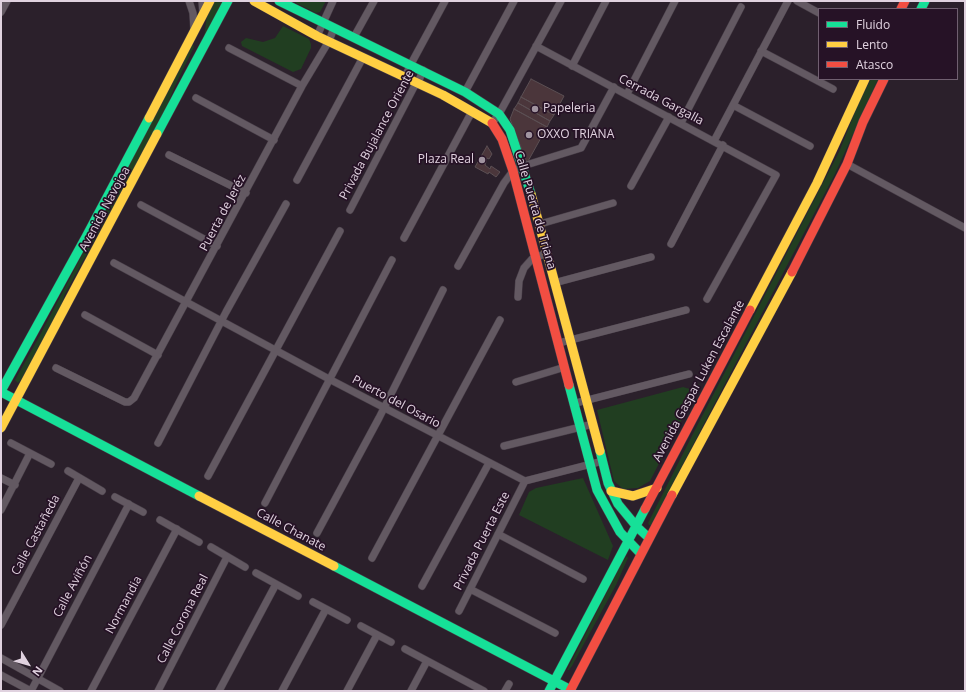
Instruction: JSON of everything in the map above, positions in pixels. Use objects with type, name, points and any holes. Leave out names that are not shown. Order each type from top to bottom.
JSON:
[{"type":"street","points":[[1,12],[7,1]]},
{"type":"street","points":[[189,1],[193,14],[194,30]]},
{"type":"street","points":[[199,56],[203,15],[202,1]]},
{"type":"street","name":"Avenida Navojoa","points":[[1,391],[86,237],[210,1]]},
{"type":"street","name":"Avenida Navojoa","points":[[1,428],[228,1]]},
{"type":"street","name":"Calle Puerta de Triana","points":[[254,1],[272,5],[317,36],[418,83],[473,112],[492,124],[502,140],[513,171],[576,403],[597,490],[608,512],[628,542],[640,553]]},
{"type":"street","name":"Calle Puerta de Triana","points":[[278,1],[423,70],[465,92],[499,114],[510,130],[523,166],[540,224],[554,283],[611,491],[618,504],[637,527],[649,538]]},
{"type":"street","points":[[317,36],[322,22],[333,1]]},
{"type":"street","points":[[354,37],[374,1]]},
{"type":"street","points":[[405,78],[445,1]]},
{"type":"street","points":[[465,92],[514,1]]},
{"type":"street","points":[[492,124],[499,114],[561,1]]},
{"type":"street","points":[[572,66],[606,1]]},
{"type":"street","points":[[627,94],[675,1]]},
{"type":"street","points":[[714,141],[788,1]]},
{"type":"street","points":[[797,1],[818,12]]},
{"type":"street","points":[[681,123],[741,6]]},
{"type":"street","name":"Puerta de Jeréz","points":[[56,368],[125,402],[129,402],[134,398],[246,193],[302,86],[329,41],[334,28]]},
{"type":"street","name":"Cerrada Gargalla","points":[[536,46],[776,174],[707,299]]},
{"type":"street","points":[[229,48],[302,86]]},
{"type":"street","points":[[761,51],[833,89]]},
{"type":"street","points":[[297,180],[361,61],[365,58]]},
{"type":"street","name":"Privada Bujalance Oriente","points":[[350,210],[414,87],[418,83],[423,70]]},
{"type":"street","name":"Avenida Gaspar Luken Escalante","points":[[549,691],[637,527],[703,397],[817,183],[865,80]]},
{"type":"street","points":[[571,690],[640,553],[818,222],[847,164],[863,122],[884,80]]},
{"type":"street","points":[[458,266],[504,183],[513,171],[523,166],[582,148],[614,87]]},
{"type":"street","points":[[196,98],[274,140]]},
{"type":"street","points":[[733,105],[810,146]]},
{"type":"street","points":[[404,238],[469,116],[473,112]]},
{"type":"street","points":[[631,186],[669,116]]},
{"type":"street","points":[[671,244],[723,145]]},
{"type":"street","points":[[169,155],[246,193]]},
{"type":"street","points":[[847,164],[965,228]]},
{"type":"street","points":[[540,224],[613,203]]},
{"type":"street","points":[[158,443],[286,204]]},
{"type":"street","points":[[141,206],[217,246]]},
{"type":"street","points":[[208,476],[340,231]]},
{"type":"street","points":[[518,297],[520,276],[528,262],[536,256],[547,253]]},
{"type":"street","points":[[554,283],[652,257]]},
{"type":"street","points":[[265,503],[392,260]]},
{"type":"street","name":"Puerto del Osario","points":[[114,263],[329,379],[525,481]]},
{"type":"street","points":[[317,533],[384,408],[443,290]]},
{"type":"street","points":[[559,343],[686,310]]},
{"type":"street","points":[[85,315],[158,355]]},
{"type":"street","points":[[372,558],[500,320]]},
{"type":"street","points":[[516,382],[565,367]]},
{"type":"street","points":[[576,403],[689,374]]},
{"type":"street","name":"Calle Chanate","points":[[1,391],[571,690]]},
{"type":"street","points":[[504,446],[582,428],[593,424]]},
{"type":"street","points":[[11,443],[51,464]]},
{"type":"street","points":[[1,510],[30,453]]},
{"type":"street","points":[[525,481],[603,461]]},
{"type":"street","points":[[422,586],[489,463]]},
{"type":"street","points":[[68,471],[102,491]]},
{"type":"street","points":[[1,478],[15,484]]},
{"type":"street","name":"Calle Castañeda","points":[[1,625],[79,478]]},
{"type":"street","name":"Privada Puerta Este","points":[[459,610],[525,481]]},
{"type":"street","points":[[611,491],[633,496],[657,488]]},
{"type":"street","points":[[115,497],[143,512]]},
{"type":"street","name":"Calle Aviñón","points":[[31,691],[129,504]]},
{"type":"street","points":[[608,512],[618,504]]},
{"type":"street","points":[[160,520],[200,542]]},
{"type":"street","name":"Normandia","points":[[91,691],[177,529]]},
{"type":"street","points":[[498,534],[583,579]]},
{"type":"street","points":[[211,547],[245,567]]},
{"type":"street","name":"Calle Corona Real","points":[[158,691],[227,557]]},
{"type":"street","points":[[256,573],[298,596]]},
{"type":"street","points":[[219,691],[276,584]]},
{"type":"street","points":[[470,589],[555,633]]},
{"type":"street","points":[[313,602],[347,620]]},
{"type":"street","points":[[282,691],[326,609]]},
{"type":"street","points":[[361,626],[391,642]]},
{"type":"street","points":[[347,691],[377,635]]},
{"type":"street","points":[[405,649],[484,691]]},
{"type":"street","points":[[1,658],[60,691]]},
{"type":"street","points":[[411,691],[427,661]]},
{"type":"street","points":[[1,675],[31,691]]},
{"type":"street","points":[[505,691],[509,684]]},
{"type":"green space","points":[[215,1],[223,1],[204,38],[207,15]]},
{"type":"green space","points":[[296,1],[326,1],[320,12],[316,13],[296,3]]},
{"type":"green space","points":[[283,26],[309,39],[311,44],[311,48],[301,69],[293,72],[242,46],[241,42],[246,38],[263,42],[275,38]]},
{"type":"green space","points":[[193,44],[194,47],[175,86],[165,111],[65,294],[61,307],[22,379],[18,383],[15,380]]},
{"type":"green space","points":[[870,80],[878,80],[835,174],[651,525],[649,525],[648,523],[699,422],[839,152],[859,102]]},
{"type":"green space","points":[[700,384],[650,481],[638,488],[623,489],[614,481],[597,410],[683,387],[690,389]]},
{"type":"green space","points":[[583,478],[613,546],[608,560],[519,515],[529,492],[536,488]]},
{"type":"green space","points":[[627,556],[628,558],[616,585],[572,666],[569,670],[567,670],[623,561]]},
{"type":"building","points":[[531,79],[564,96],[554,115],[521,97]]},
{"type":"building","name":"Papeleria","points":[[521,97],[554,115],[550,121],[518,103]]},
{"type":"building","points":[[518,103],[550,121],[547,127],[514,109]]},
{"type":"building","name":"OXXO TRIANA","points":[[514,109],[547,127],[527,163],[510,119]]},
{"type":"building","name":"Plaza Real","points":[[487,146],[492,154],[489,159],[487,158],[485,165],[490,169],[491,166],[500,172],[496,177],[489,172],[488,174],[475,167]]},
{"type":"traffic: fast","points":[[157,134],[228,1]]},
{"type":"traffic: fast","points":[[279,1],[465,92],[499,114],[510,130],[531,194]]},
{"type":"traffic: fast","points":[[922,8],[925,1]]},
{"type":"traffic: fast","points":[[1,391],[86,237],[149,118]]},
{"type":"traffic: fast","points":[[569,385],[597,490],[620,532],[640,553]]},
{"type":"traffic: fast","points":[[1,392],[199,496]]},
{"type":"traffic: fast","points":[[600,451],[608,483],[618,504],[637,527],[649,538]]},
{"type":"traffic: fast","points":[[549,691],[645,509]]},
{"type":"traffic: fast","points":[[334,566],[571,690]]},
{"type":"traffic: slow","points":[[149,118],[210,1]]},
{"type":"traffic: slow","points":[[254,1],[317,36],[443,95],[492,123]]},
{"type":"traffic: slow","points":[[750,310],[817,183],[865,80]]},
{"type":"traffic: slow","points":[[1,428],[157,134]]},
{"type":"traffic: slow","points":[[531,194],[600,451]]},
{"type":"traffic: slow","points":[[672,495],[792,272]]},
{"type":"traffic: slow","points":[[611,491],[633,496],[657,488]]},
{"type":"traffic: slow","points":[[199,496],[334,566]]},
{"type":"traffic: jam","points":[[902,8],[905,1]]},
{"type":"traffic: jam","points":[[792,272],[847,164],[863,122],[884,80]]},
{"type":"traffic: jam","points":[[492,123],[502,139],[513,171],[569,385]]},
{"type":"traffic: jam","points":[[645,509],[750,310]]},
{"type":"traffic: jam","points":[[570,691],[672,495]]},
{"type":"place","name":"Papeleria","points":[[535,109]]},
{"type":"place","name":"OXXO TRIANA","points":[[529,135]]},
{"type":"place","name":"Plaza Real","points":[[482,160]]}]
